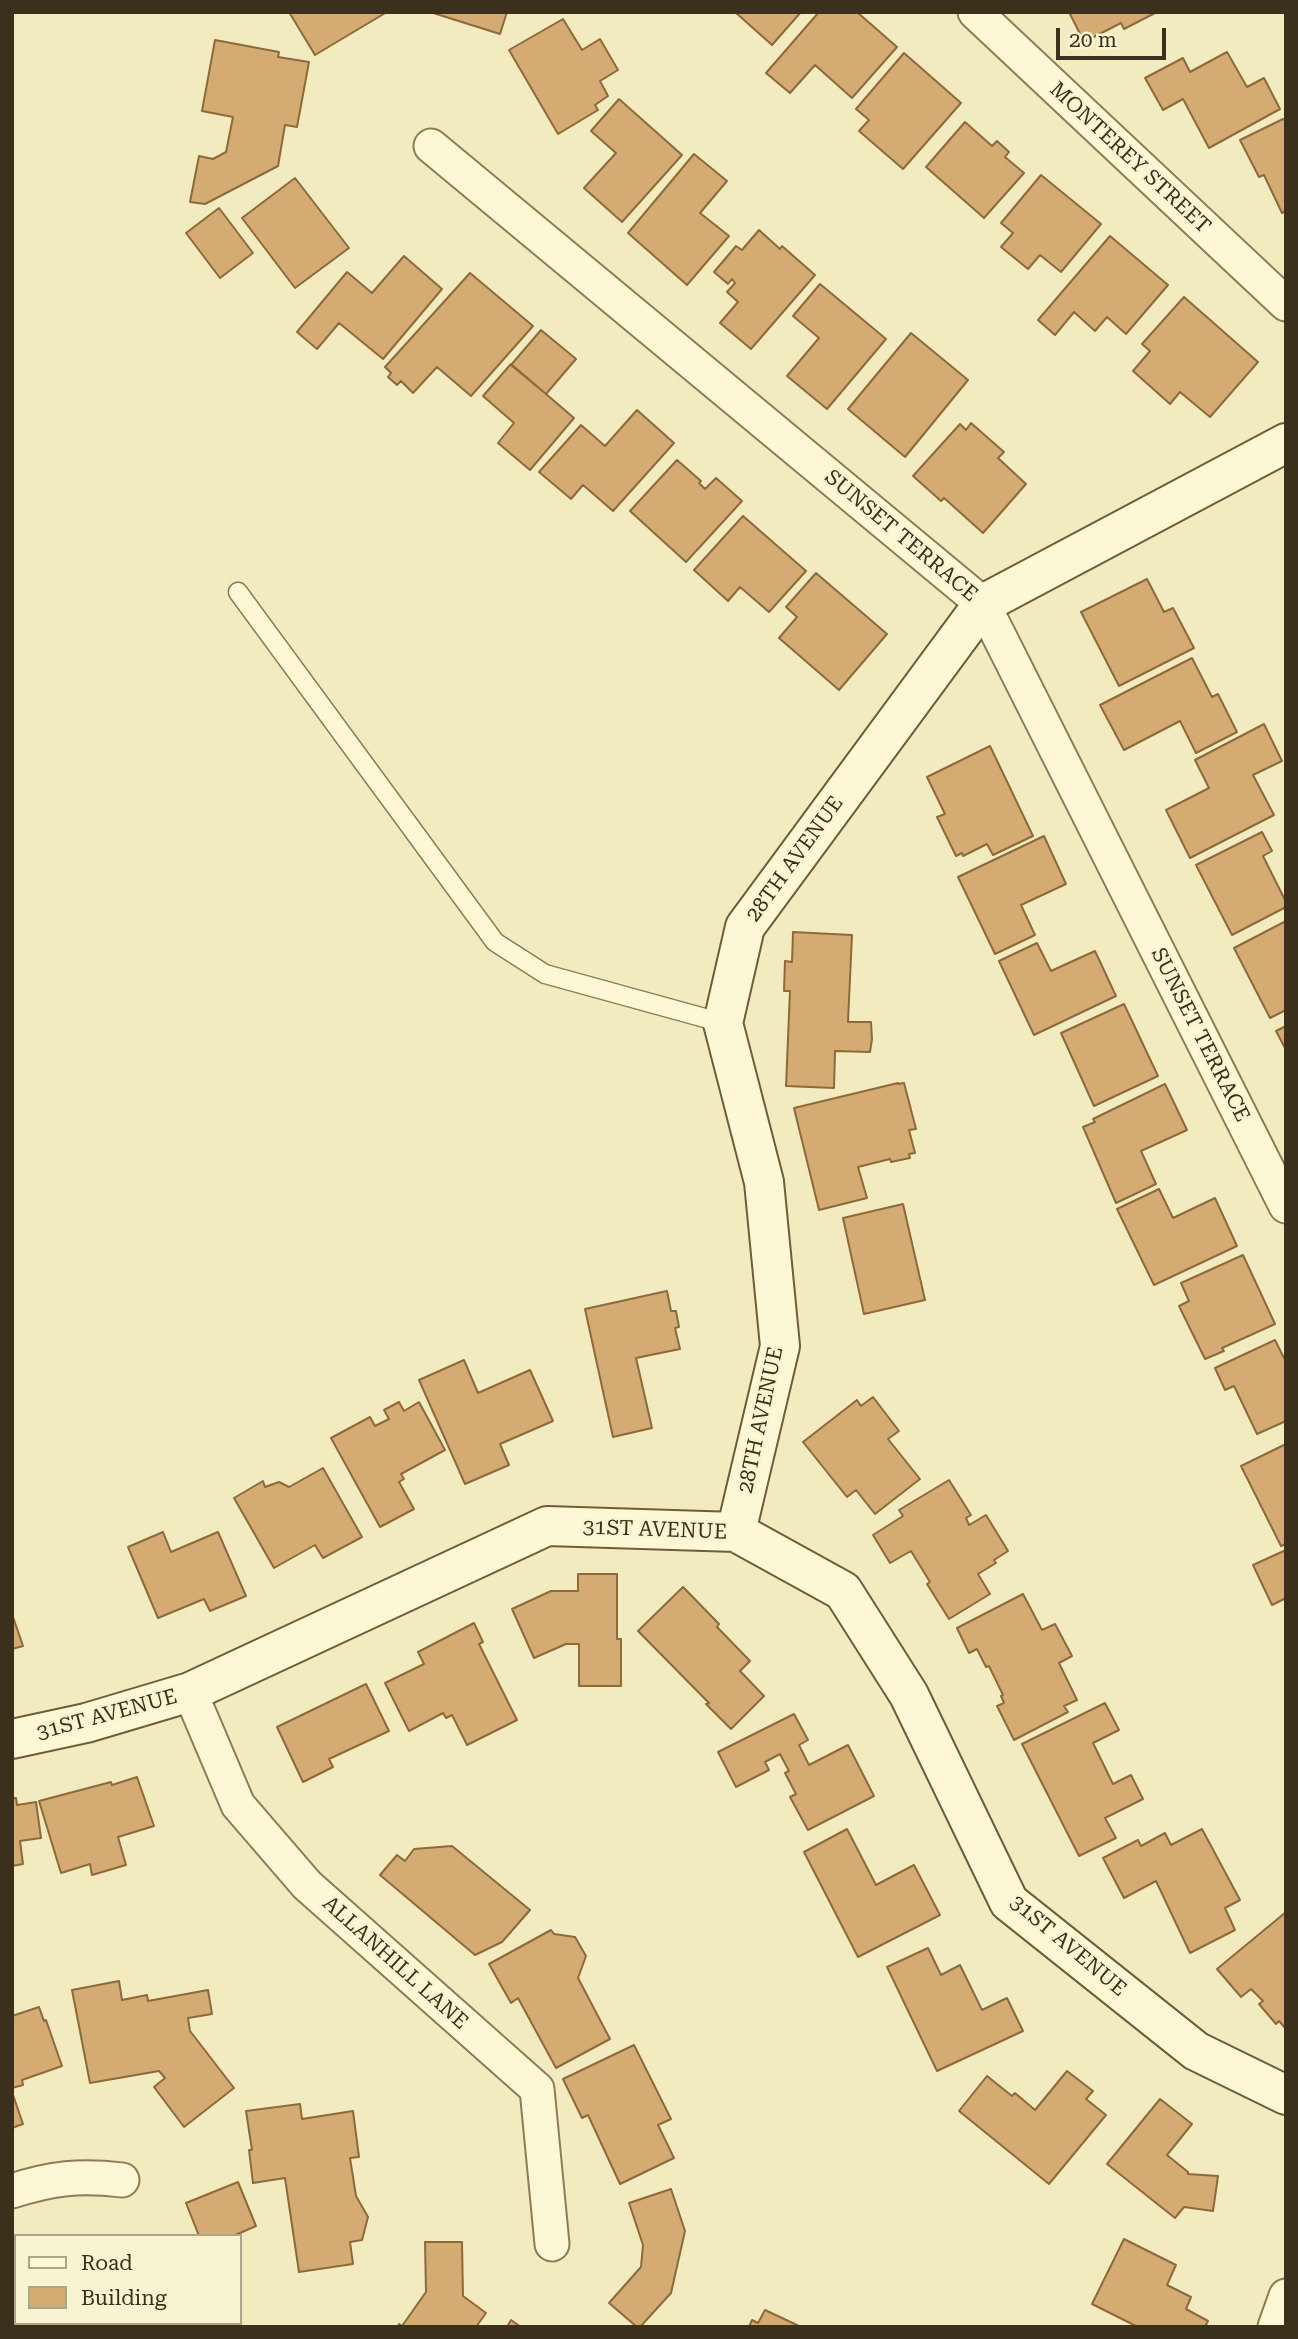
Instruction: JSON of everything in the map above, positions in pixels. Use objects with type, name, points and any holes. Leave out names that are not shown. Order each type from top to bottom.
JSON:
[{"type":"street","name":"MONTEREY STREET","points":[[975,12],[1286,304]]},
{"type":"street","name":"SUNSET TERRACE","points":[[431,146],[982,604],[1286,1206]]},
{"type":"street","name":"28TH AVENUE","points":[[736,1532],[779,1346],[765,1182],[723,1023],[745,927],[982,604],[1286,443]]},
{"type":"street","name":"31ST AVENUE","points":[[12,1739],[86,1723],[190,1692],[547,1526],[736,1532],[842,1591],[909,1695],[1009,1902],[1196,2051],[1286,2095]]},
{"type":"street","name":"ALLANHILL LANE","points":[[190,1692],[238,1805],[307,1885],[537,2089],[552,2244]]},
{"type":"street","points":[[12,2191],[41,2181],[69,2177],[122,2180]]},
{"type":"street","points":[[1275,2327],[1286,2296]]},
{"type":"lane","points":[[238,592],[495,942],[545,974],[723,1023]]},
{"type":"building","points":[[289,12],[387,12],[315,55]]},
{"type":"building","points":[[430,12],[507,12],[500,34]]},
{"type":"building","points":[[735,12],[801,12],[772,45]]},
{"type":"building","points":[[819,12],[857,12],[897,47],[852,98],[815,65],[790,93],[766,73]]},
{"type":"building","points":[[1069,12],[1157,12],[1124,29],[1121,23],[1084,42]]},
{"type":"building","points":[[563,19],[582,50],[600,39],[618,70],[600,81],[608,96],[595,105],[598,110],[558,134],[509,50]]},
{"type":"building","points":[[215,40],[279,52],[278,57],[309,62],[297,127],[285,125],[278,166],[205,204],[190,202],[199,156],[213,159],[226,152],[233,117],[202,111]]},
{"type":"building","points":[[1227,52],[1247,87],[1264,78],[1280,109],[1209,148],[1183,99],[1163,110],[1145,78],[1183,58],[1190,72]]},
{"type":"building","points":[[904,53],[961,103],[903,169],[859,131],[869,120],[856,109]]},
{"type":"building","points":[[619,99],[682,155],[622,222],[584,188],[616,153],[591,131]]},
{"type":"building","points":[[1283,119],[1286,121],[1286,211],[1282,213],[1264,175],[1259,177],[1240,140]]},
{"type":"building","points":[[965,122],[992,146],[997,141],[1009,152],[1005,157],[1024,173],[984,218],[926,167]]},
{"type":"building","points":[[694,154],[727,181],[700,213],[729,236],[687,285],[628,233]]},
{"type":"building","points":[[1041,175],[1101,224],[1061,272],[1040,255],[1028,269],[1001,247],[1013,233],[1001,223]]},
{"type":"building","points":[[295,178],[349,248],[295,288],[242,218]]},
{"type":"building","points":[[219,208],[253,253],[220,278],[186,233]]},
{"type":"building","points":[[759,230],[815,275],[751,349],[720,323],[738,302],[727,292],[735,283],[732,279],[728,284],[714,272],[736,246],[742,250]]},
{"type":"building","points":[[1110,236],[1168,285],[1126,334],[1107,317],[1095,331],[1074,312],[1055,335],[1038,320]]},
{"type":"building","points":[[404,256],[442,289],[383,359],[339,323],[317,349],[297,332],[347,272],[372,293]]},
{"type":"building","points":[[470,273],[533,326],[471,396],[437,367],[413,393],[401,381],[397,385],[388,377],[391,373],[385,367]]},
{"type":"building","points":[[820,284],[886,339],[827,409],[787,376],[819,338],[793,316]]},
{"type":"building","points":[[1184,297],[1258,362],[1210,417],[1180,392],[1170,404],[1133,371],[1150,351],[1142,344]]},
{"type":"building","points":[[541,330],[576,359],[546,394],[511,365]]},
{"type":"building","points":[[911,333],[968,380],[905,457],[848,409]]},
{"type":"building","points":[[511,364],[574,418],[530,470],[498,443],[514,423],[483,396]]},
{"type":"building","points":[[637,410],[674,443],[613,511],[583,485],[571,499],[539,472],[581,425],[605,446]]},
{"type":"building","points":[[971,423],[1004,452],[998,458],[1026,484],[983,533],[944,498],[941,501],[913,476],[960,424],[966,430]]},
{"type":"building","points":[[677,460],[701,481],[699,483],[705,489],[716,478],[742,501],[686,562],[630,511]]},
{"type":"building","points":[[743,516],[806,571],[769,612],[740,587],[728,601],[694,570]]},
{"type":"building","points":[[816,573],[887,634],[839,690],[779,638],[797,617],[786,607]]},
{"type":"building","points":[[1147,579],[1164,612],[1173,608],[1194,648],[1119,686],[1081,612]]},
{"type":"building","points":[[1192,658],[1212,697],[1218,694],[1237,732],[1196,753],[1180,721],[1124,750],[1100,705]]},
{"type":"building","points":[[1264,724],[1282,761],[1253,775],[1274,815],[1190,858],[1166,810],[1209,788],[1195,760]]},
{"type":"building","points":[[990,746],[1033,836],[993,855],[987,844],[963,856],[962,853],[956,856],[937,817],[945,814],[927,777]]},
{"type":"building","points":[[1262,832],[1272,851],[1263,856],[1286,907],[1232,935],[1196,865]]},
{"type":"building","points":[[1044,836],[1066,884],[1021,905],[1035,935],[995,954],[958,877]]},
{"type":"building","points":[[1286,921],[1286,1010],[1270,1018],[1234,948]]},
{"type":"building","points":[[793,932],[852,935],[848,1022],[871,1022],[872,1039],[870,1052],[835,1051],[834,1088],[786,1086],[790,991],[784,991],[785,961],[792,962]]},
{"type":"building","points":[[1037,943],[1051,971],[1095,951],[1116,996],[1034,1035],[999,961]]},
{"type":"building","points":[[1124,1004],[1158,1076],[1094,1106],[1061,1033]]},
{"type":"building","points":[[1286,1026],[1286,1050],[1276,1031]]},
{"type":"building","points":[[904,1083],[916,1129],[909,1130],[915,1153],[909,1154],[910,1158],[891,1162],[890,1159],[858,1167],[867,1198],[819,1210],[794,1108]]},
{"type":"building","points":[[1165,1084],[1187,1130],[1141,1151],[1156,1184],[1116,1203],[1083,1127],[1095,1122],[1093,1119]]},
{"type":"building","points":[[1159,1189],[1173,1218],[1215,1198],[1237,1246],[1154,1285],[1117,1209]]},
{"type":"building","points":[[903,1204],[925,1300],[864,1314],[843,1218]]},
{"type":"building","points":[[1243,1255],[1275,1324],[1222,1348],[1224,1351],[1205,1359],[1179,1306],[1189,1301],[1181,1283]]},
{"type":"building","points":[[667,1291],[671,1311],[676,1311],[679,1327],[675,1328],[680,1349],[636,1358],[652,1428],[613,1437],[585,1309]]},
{"type":"building","points":[[1275,1340],[1284,1358],[1286,1357],[1286,1421],[1257,1434],[1234,1386],[1225,1390],[1215,1368]]},
{"type":"building","points":[[464,1360],[478,1393],[530,1370],[553,1421],[500,1444],[509,1465],[465,1484],[419,1380]]},
{"type":"building","points":[[873,1397],[899,1431],[888,1439],[920,1479],[875,1514],[856,1490],[847,1497],[803,1442],[857,1400],[861,1406]]},
{"type":"building","points":[[399,1402],[404,1411],[419,1402],[445,1450],[401,1474],[404,1479],[399,1482],[414,1509],[380,1527],[331,1438],[370,1417],[375,1426],[389,1419],[384,1410]]},
{"type":"building","points":[[1286,1444],[1286,1544],[1281,1546],[1241,1466]]},
{"type":"building","points":[[323,1468],[362,1537],[323,1558],[315,1545],[274,1568],[234,1498],[263,1481],[265,1487],[279,1482],[289,1487]]},
{"type":"building","points":[[949,1480],[971,1515],[966,1518],[969,1525],[986,1515],[1008,1551],[994,1560],[996,1563],[978,1574],[990,1594],[949,1619],[927,1584],[930,1582],[911,1551],[890,1563],[873,1535],[903,1516],[899,1510]]},
{"type":"building","points":[[163,1532],[171,1552],[218,1532],[246,1596],[210,1611],[204,1599],[158,1618],[128,1547]]},
{"type":"building","points":[[1286,1550],[1286,1598],[1272,1605],[1253,1565]]},
{"type":"building","points":[[578,1574],[617,1574],[617,1639],[621,1639],[621,1686],[579,1686],[579,1644],[566,1644],[534,1658],[512,1609],[551,1591],[578,1591]]},
{"type":"building","points":[[683,1587],[750,1661],[740,1671],[764,1696],[731,1729],[638,1631]]},
{"type":"building","points":[[1023,1594],[1042,1630],[1055,1624],[1072,1656],[1059,1663],[1077,1700],[1064,1706],[1068,1712],[1014,1740],[997,1706],[1004,1703],[1001,1696],[1003,1695],[989,1666],[986,1667],[977,1649],[969,1653],[957,1628]]},
{"type":"building","points":[[12,1614],[23,1646],[12,1649]]},
{"type":"building","points":[[474,1623],[483,1642],[479,1644],[517,1720],[467,1745],[452,1715],[446,1718],[443,1713],[409,1731],[385,1683],[424,1664],[418,1652]]},
{"type":"building","points":[[366,1684],[389,1731],[329,1759],[333,1767],[303,1782],[277,1727]]},
{"type":"building","points":[[1105,1703],[1119,1730],[1093,1743],[1113,1784],[1131,1775],[1143,1799],[1105,1818],[1116,1838],[1079,1856],[1022,1744]]},
{"type":"building","points":[[794,1714],[808,1740],[799,1745],[809,1765],[848,1745],[874,1796],[808,1830],[790,1797],[796,1794],[785,1773],[789,1771],[780,1754],[765,1762],[769,1770],[736,1787],[718,1752]]},
{"type":"building","points":[[137,1777],[154,1826],[118,1837],[126,1865],[92,1875],[90,1864],[61,1873],[39,1801]]},
{"type":"building","points":[[12,1798],[16,1798],[17,1805],[36,1802],[41,1838],[20,1841],[23,1864],[12,1866]]},
{"type":"building","points":[[847,1829],[876,1885],[914,1865],[940,1915],[858,1957],[804,1852]]},
{"type":"building","points":[[1202,1829],[1240,1900],[1225,1908],[1235,1930],[1190,1953],[1156,1881],[1124,1898],[1103,1858],[1138,1840],[1141,1846],[1165,1833],[1171,1845]]},
{"type":"building","points":[[452,1846],[530,1910],[502,1942],[475,1955],[380,1875],[397,1855],[405,1861],[414,1849]]},
{"type":"building","points":[[1286,1912],[1286,2029],[1279,2021],[1276,2024],[1259,2004],[1263,2001],[1251,1989],[1241,1997],[1217,1969]]},
{"type":"building","points":[[551,1930],[554,1934],[575,1937],[586,1956],[578,1978],[610,2039],[556,2068],[518,1998],[511,2003],[489,1964]]},
{"type":"building","points":[[928,1948],[941,1975],[960,1965],[982,2010],[1007,1998],[1023,2031],[937,2071],[887,1967]]},
{"type":"building","points":[[119,1981],[122,2000],[147,1995],[148,2001],[208,1990],[212,2014],[188,2018],[190,2031],[234,2088],[184,2127],[154,2087],[165,2078],[159,2071],[90,2083],[72,1990]]},
{"type":"building","points":[[39,2007],[62,2066],[22,2080],[23,2085],[12,2088],[12,2016]]},
{"type":"building","points":[[634,2045],[671,2119],[658,2125],[674,2158],[620,2184],[588,2115],[582,2118],[563,2079]]},
{"type":"building","points":[[1067,2071],[1093,2091],[1086,2099],[1106,2115],[1049,2184],[959,2111],[987,2076],[1012,2096],[1015,2093],[1035,2110]]},
{"type":"building","points":[[12,2092],[23,2124],[12,2128]]},
{"type":"building","points":[[1160,2099],[1192,2124],[1167,2155],[1188,2174],[1218,2176],[1213,2211],[1184,2207],[1175,2218],[1107,2164]]},
{"type":"building","points":[[300,2104],[302,2119],[353,2111],[359,2157],[350,2158],[356,2196],[368,2217],[362,2240],[350,2242],[353,2264],[299,2272],[285,2178],[253,2183],[249,2150],[252,2150],[246,2111]]},
{"type":"building","points":[[238,2182],[256,2226],[238,2234],[198,2234],[186,2203]]},
{"type":"building","points":[[671,2189],[685,2231],[671,2293],[640,2327],[637,2327],[609,2303],[641,2267],[643,2245],[629,2203]]},
{"type":"building","points":[[1124,2239],[1176,2265],[1167,2285],[1191,2297],[1186,2309],[1208,2321],[1205,2327],[1138,2327],[1092,2304]]},
{"type":"building","points":[[425,2242],[462,2242],[463,2296],[486,2313],[476,2327],[398,2327],[399,2324],[402,2326],[426,2292]]},
{"type":"building","points":[[14,2290],[14,2325],[67,2327],[12,2327]]},
{"type":"building","points":[[765,2310],[799,2326],[749,2327],[752,2320],[758,2323]]},
{"type":"building","points":[[511,2320],[521,2327],[507,2327]]},
{"type":"building","points":[[116,2325],[190,2325],[188,2327]]}]
